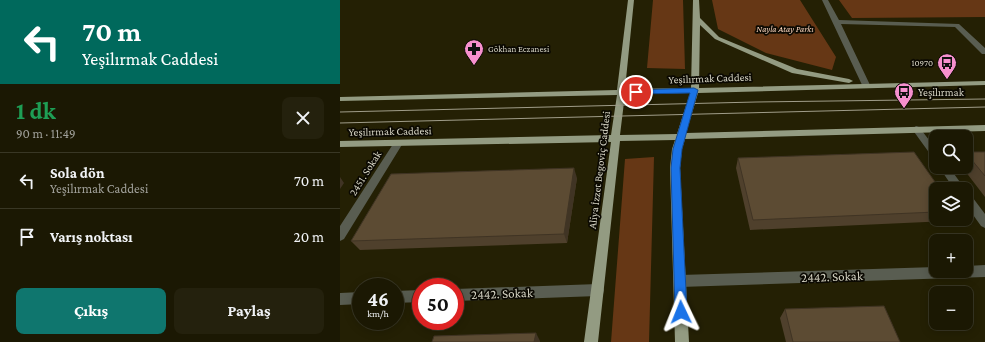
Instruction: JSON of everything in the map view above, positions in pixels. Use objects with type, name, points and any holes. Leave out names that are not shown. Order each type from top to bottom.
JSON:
[{"type":"main road","name":"Aliya İzzet Begoviç Caddesi","points":[[592,342],[615,138],[622,92],[631,0]]},
{"type":"main road","points":[[682,342],[675,168],[677,149],[694,90],[697,18],[696,0]]},
{"type":"main road","points":[[697,18],[717,38],[795,71],[866,85]]},
{"type":"main road","name":"Yeşilırmak Caddesi","points":[[340,99],[985,83]]},
{"type":"main road","name":"Yeşilırmak Caddesi","points":[[340,144],[681,137],[985,128]]},
{"type":"street","points":[[825,0],[837,22],[866,85]]},
{"type":"street","points":[[837,22],[957,25],[985,52]]},
{"type":"street","points":[[916,129],[929,147]]},
{"type":"street","name":"2451. Sokak","points":[[340,236],[398,143]]},
{"type":"street","points":[[973,207],[985,223]]},
{"type":"street","name":"2442. Sokak","points":[[680,281],[985,271]]},
{"type":"street","name":"2442. Sokak","points":[[464,295],[598,290]]},
{"type":"street","points":[[340,299],[352,298]]},
{"type":"green space","points":[[653,0],[683,0],[685,69],[647,68]]},
{"type":"green space","name":"Nayla Atay Parkı","points":[[712,0],[800,0],[836,57],[832,70],[766,53],[718,29]]},
{"type":"green space","points":[[839,0],[985,0],[985,17],[852,18]]},
{"type":"green space","points":[[654,157],[649,342],[611,342],[625,159]]},
{"type":"building","points":[[914,152],[935,182],[929,182],[929,212],[753,220],[738,158]]},
{"type":"building","points":[[973,152],[985,152],[985,176],[973,161]]},
{"type":"building","points":[[574,168],[564,234],[351,241],[391,174]]},
{"type":"building","points":[[884,306],[900,342],[793,342],[785,309]]},
{"type":"building","points":[[536,333],[534,342],[432,342],[434,336]]},
{"type":"tram line","points":[[340,112],[756,102],[985,99]]},
{"type":"tram line","points":[[340,123],[985,107]]},
{"type":"place","name":"Gökhan Eczanesi","points":[[474,66]]},
{"type":"place","name":"10970","points":[[947,80]]},
{"type":"place","name":"Yeşilırmak","points":[[904,109]]},
{"type":"route","points":[[636,92],[694,90],[677,149],[675,168],[681,312]]}]
